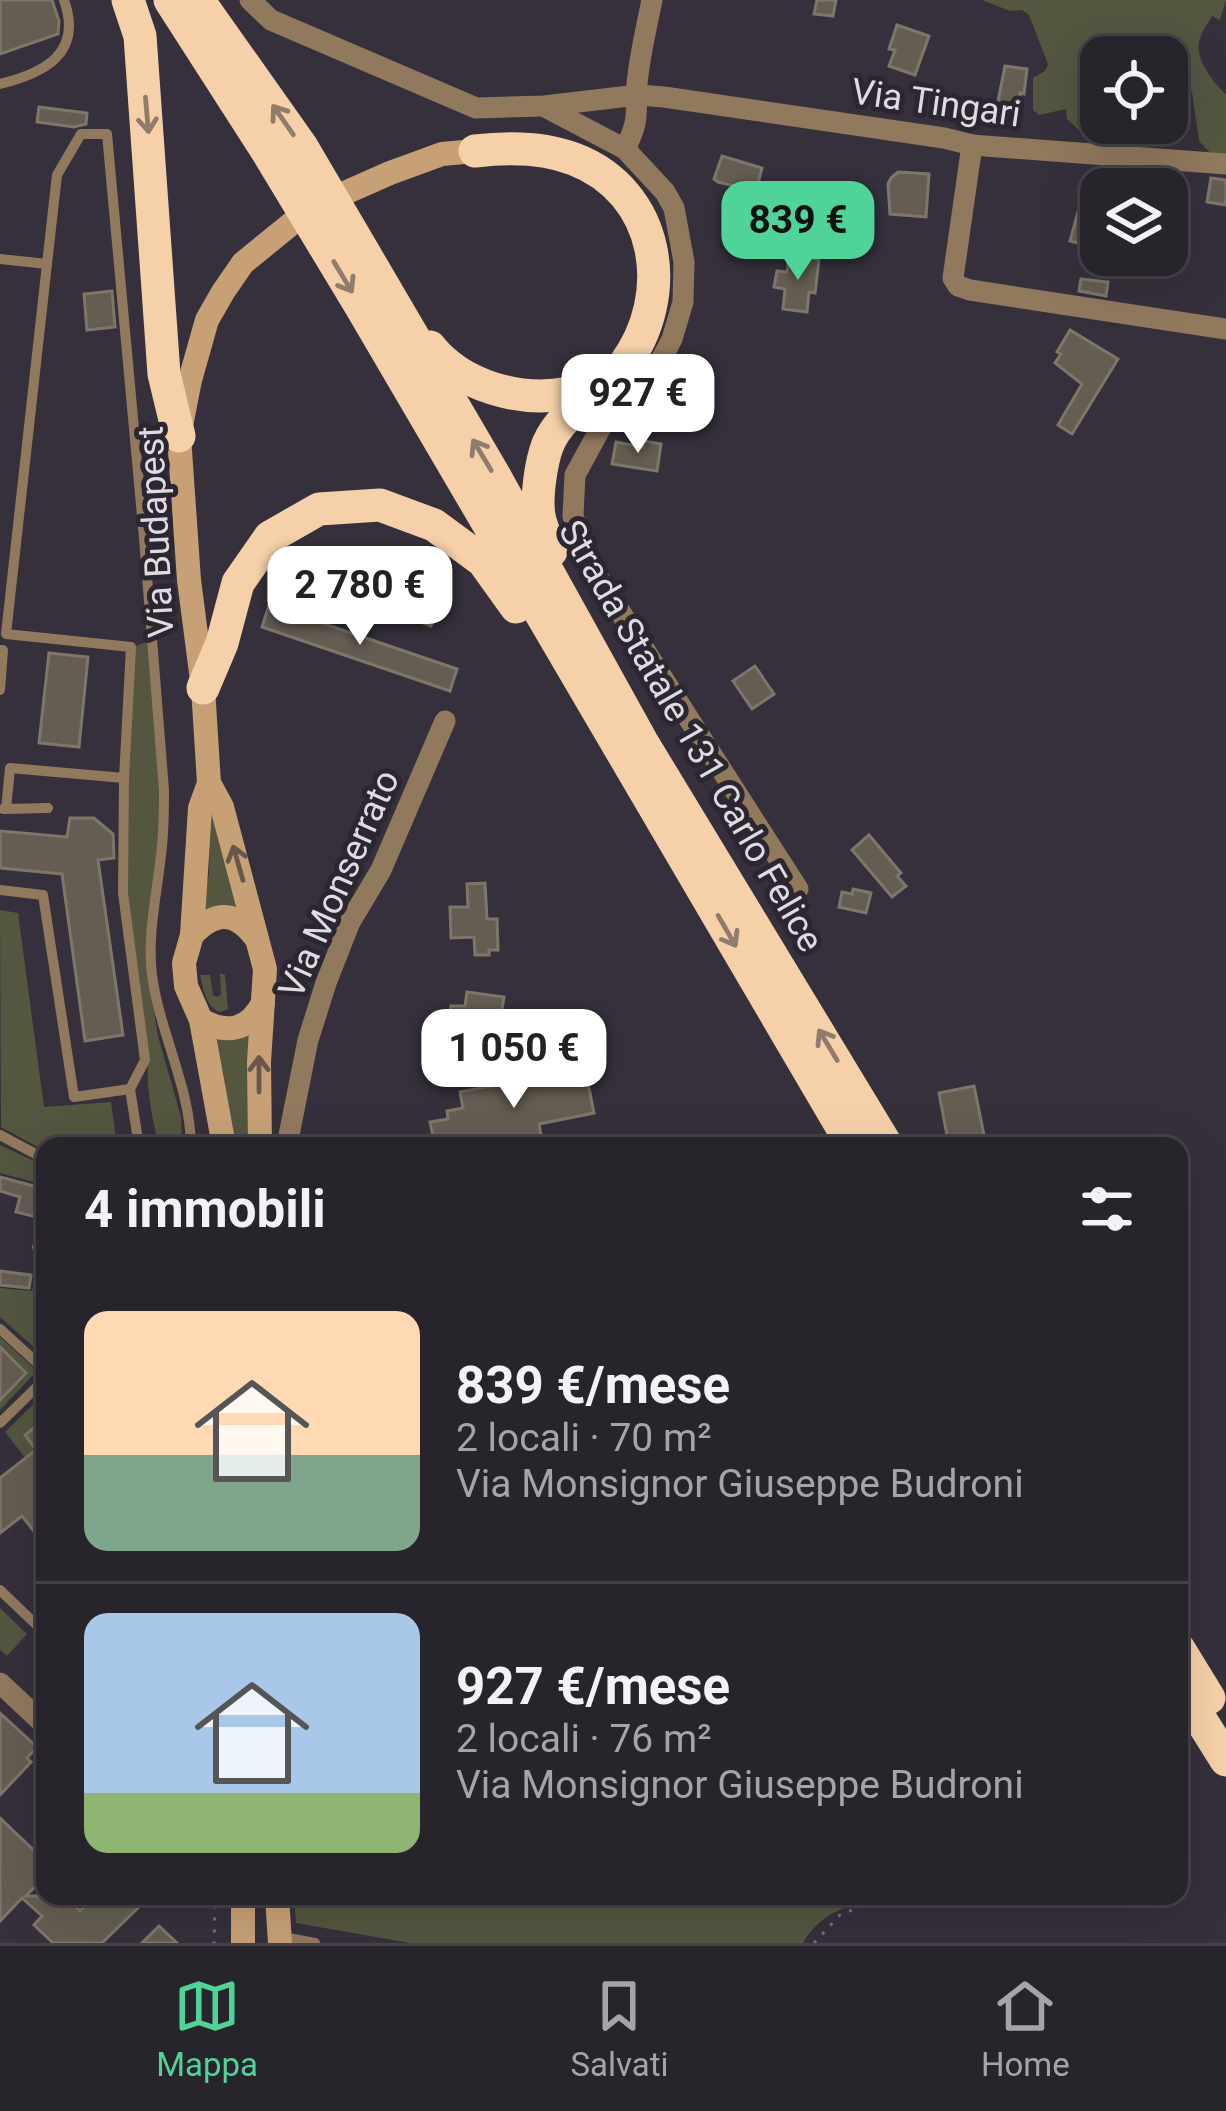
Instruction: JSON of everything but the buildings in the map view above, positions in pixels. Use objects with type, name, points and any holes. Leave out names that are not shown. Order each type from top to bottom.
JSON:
[{"type":"highway","points":[[128,0],[140,36],[164,374],[179,436]]},
{"type":"highway","name":"Strada Statale 131 Carlo Felice","points":[[170,0],[360,305],[848,1137]]},
{"type":"highway","name":"Strada Statale 131 Carlo Felice","points":[[198,0],[302,147],[493,473],[642,742],[882,1137]]},
{"type":"highway","points":[[475,151],[509,147],[573,158],[623,191],[648,233],[656,286],[642,331],[623,366],[563,420],[548,446],[538,513],[550,549],[642,742]]},
{"type":"highway","points":[[383,288],[442,361],[480,385],[528,395],[572,393],[623,366]]},
{"type":"highway","points":[[202,688],[222,643],[238,583],[270,538],[319,509],[380,505],[434,524],[483,561],[647,793]]},
{"type":"highway","points":[[1188,1669],[1226,1760]]},
{"type":"highway","points":[[1188,1694],[1212,1721],[1226,1774]]},
{"type":"main road","name":"Via Budapest","points":[[222,1137],[201,1021],[186,986],[184,963],[192,935],[200,808],[209,783],[179,436],[190,380],[207,320],[243,263],[291,224],[390,172],[442,154],[475,151]]},
{"type":"main road","name":"Via Budapest","points":[[209,783],[222,806],[266,969],[259,1061],[260,1137]]},
{"type":"main road","points":[[192,935],[206,920],[222,916],[247,926],[260,946]]},
{"type":"main road","points":[[201,1021],[214,1028],[239,1028],[256,1016],[263,1003]]},
{"type":"main road","points":[[281,1905],[296,1941]]},
{"type":"street","points":[[250,0],[271,20],[476,108],[475,151]]},
{"type":"street","points":[[625,149],[636,128],[637,82],[652,0]]},
{"type":"street","name":"Via Tingari","points":[[476,108],[638,95],[972,145],[1226,164]]},
{"type":"street","name":"Via Tingari","points":[[544,106],[625,149],[665,192],[674,208],[684,262],[683,302],[672,339],[659,364],[605,420],[575,475],[573,516],[587,560],[798,889]]},
{"type":"street","points":[[972,145],[953,278],[958,286],[1226,329]]},
{"type":"street","name":"Via Monserrato","points":[[291,1137],[308,1040],[326,983],[445,721]]},
{"type":"street","points":[[0,1683],[36,1717]]},
{"type":"lane","points":[[0,84],[48,67],[61,53],[70,27],[64,0]]},
{"type":"lane","points":[[0,690],[58,175],[81,134],[107,134],[164,790],[151,971],[190,1118],[191,1137]]},
{"type":"lane","points":[[0,259],[47,264]]},
{"type":"lane","points":[[6,634],[131,647],[123,893],[146,1060],[130,1089],[138,1137]]},
{"type":"lane","points":[[48,808],[3,809],[5,767],[124,778]]},
{"type":"lane","points":[[0,890],[44,895],[74,1097],[130,1089]]},
{"type":"lane","points":[[0,1135],[36,1154]]},
{"type":"lane","points":[[0,1329],[36,1366]]},
{"type":"lane","points":[[0,1424],[36,1385]]},
{"type":"lane","points":[[0,1590],[36,1624]]},
{"type":"path","points":[[214,1943],[215,1905]]},
{"type":"path","points":[[814,1943],[840,1916],[869,1905]]},
{"type":"green space","points":[[982,0],[1226,0],[1220,20],[1212,16],[1204,29],[1199,50],[1207,71],[1226,94],[1226,159],[1216,159],[1199,141],[1188,90],[1188,36],[1080,36],[1080,131],[1067,119],[1066,109],[1039,115],[1033,110],[1033,78],[1048,64],[1029,15]]},
{"type":"green space","points":[[149,641],[161,803],[148,975],[182,1137],[156,1135],[125,894],[133,647]]},
{"type":"green space","points":[[210,808],[239,910],[201,914],[209,873]]},
{"type":"green space","points":[[0,910],[18,913],[44,1107],[111,1102],[116,1137],[36,1137],[36,1146],[1,1127]]},
{"type":"green space","points":[[220,973],[225,975],[228,1009],[220,1012],[208,1002],[200,975],[210,975],[217,997],[221,995]]},
{"type":"green space","points":[[250,1030],[248,1137],[234,1137],[215,1034]]},
{"type":"green space","points":[[0,1145],[36,1162],[36,1183],[0,1173]]},
{"type":"green space","points":[[36,1274],[36,1349],[0,1317],[0,1288],[32,1291]]},
{"type":"green space","points":[[0,1337],[36,1372],[0,1410],[0,1400],[26,1373],[0,1347]]},
{"type":"green space","points":[[36,1402],[36,1426],[25,1435],[36,1449],[36,1472],[5,1432]]},
{"type":"green space","points":[[0,1608],[27,1634],[7,1656],[0,1650]]},
{"type":"green space","points":[[295,1905],[852,1905],[820,1922],[803,1943],[410,1943],[296,1923]]}]
